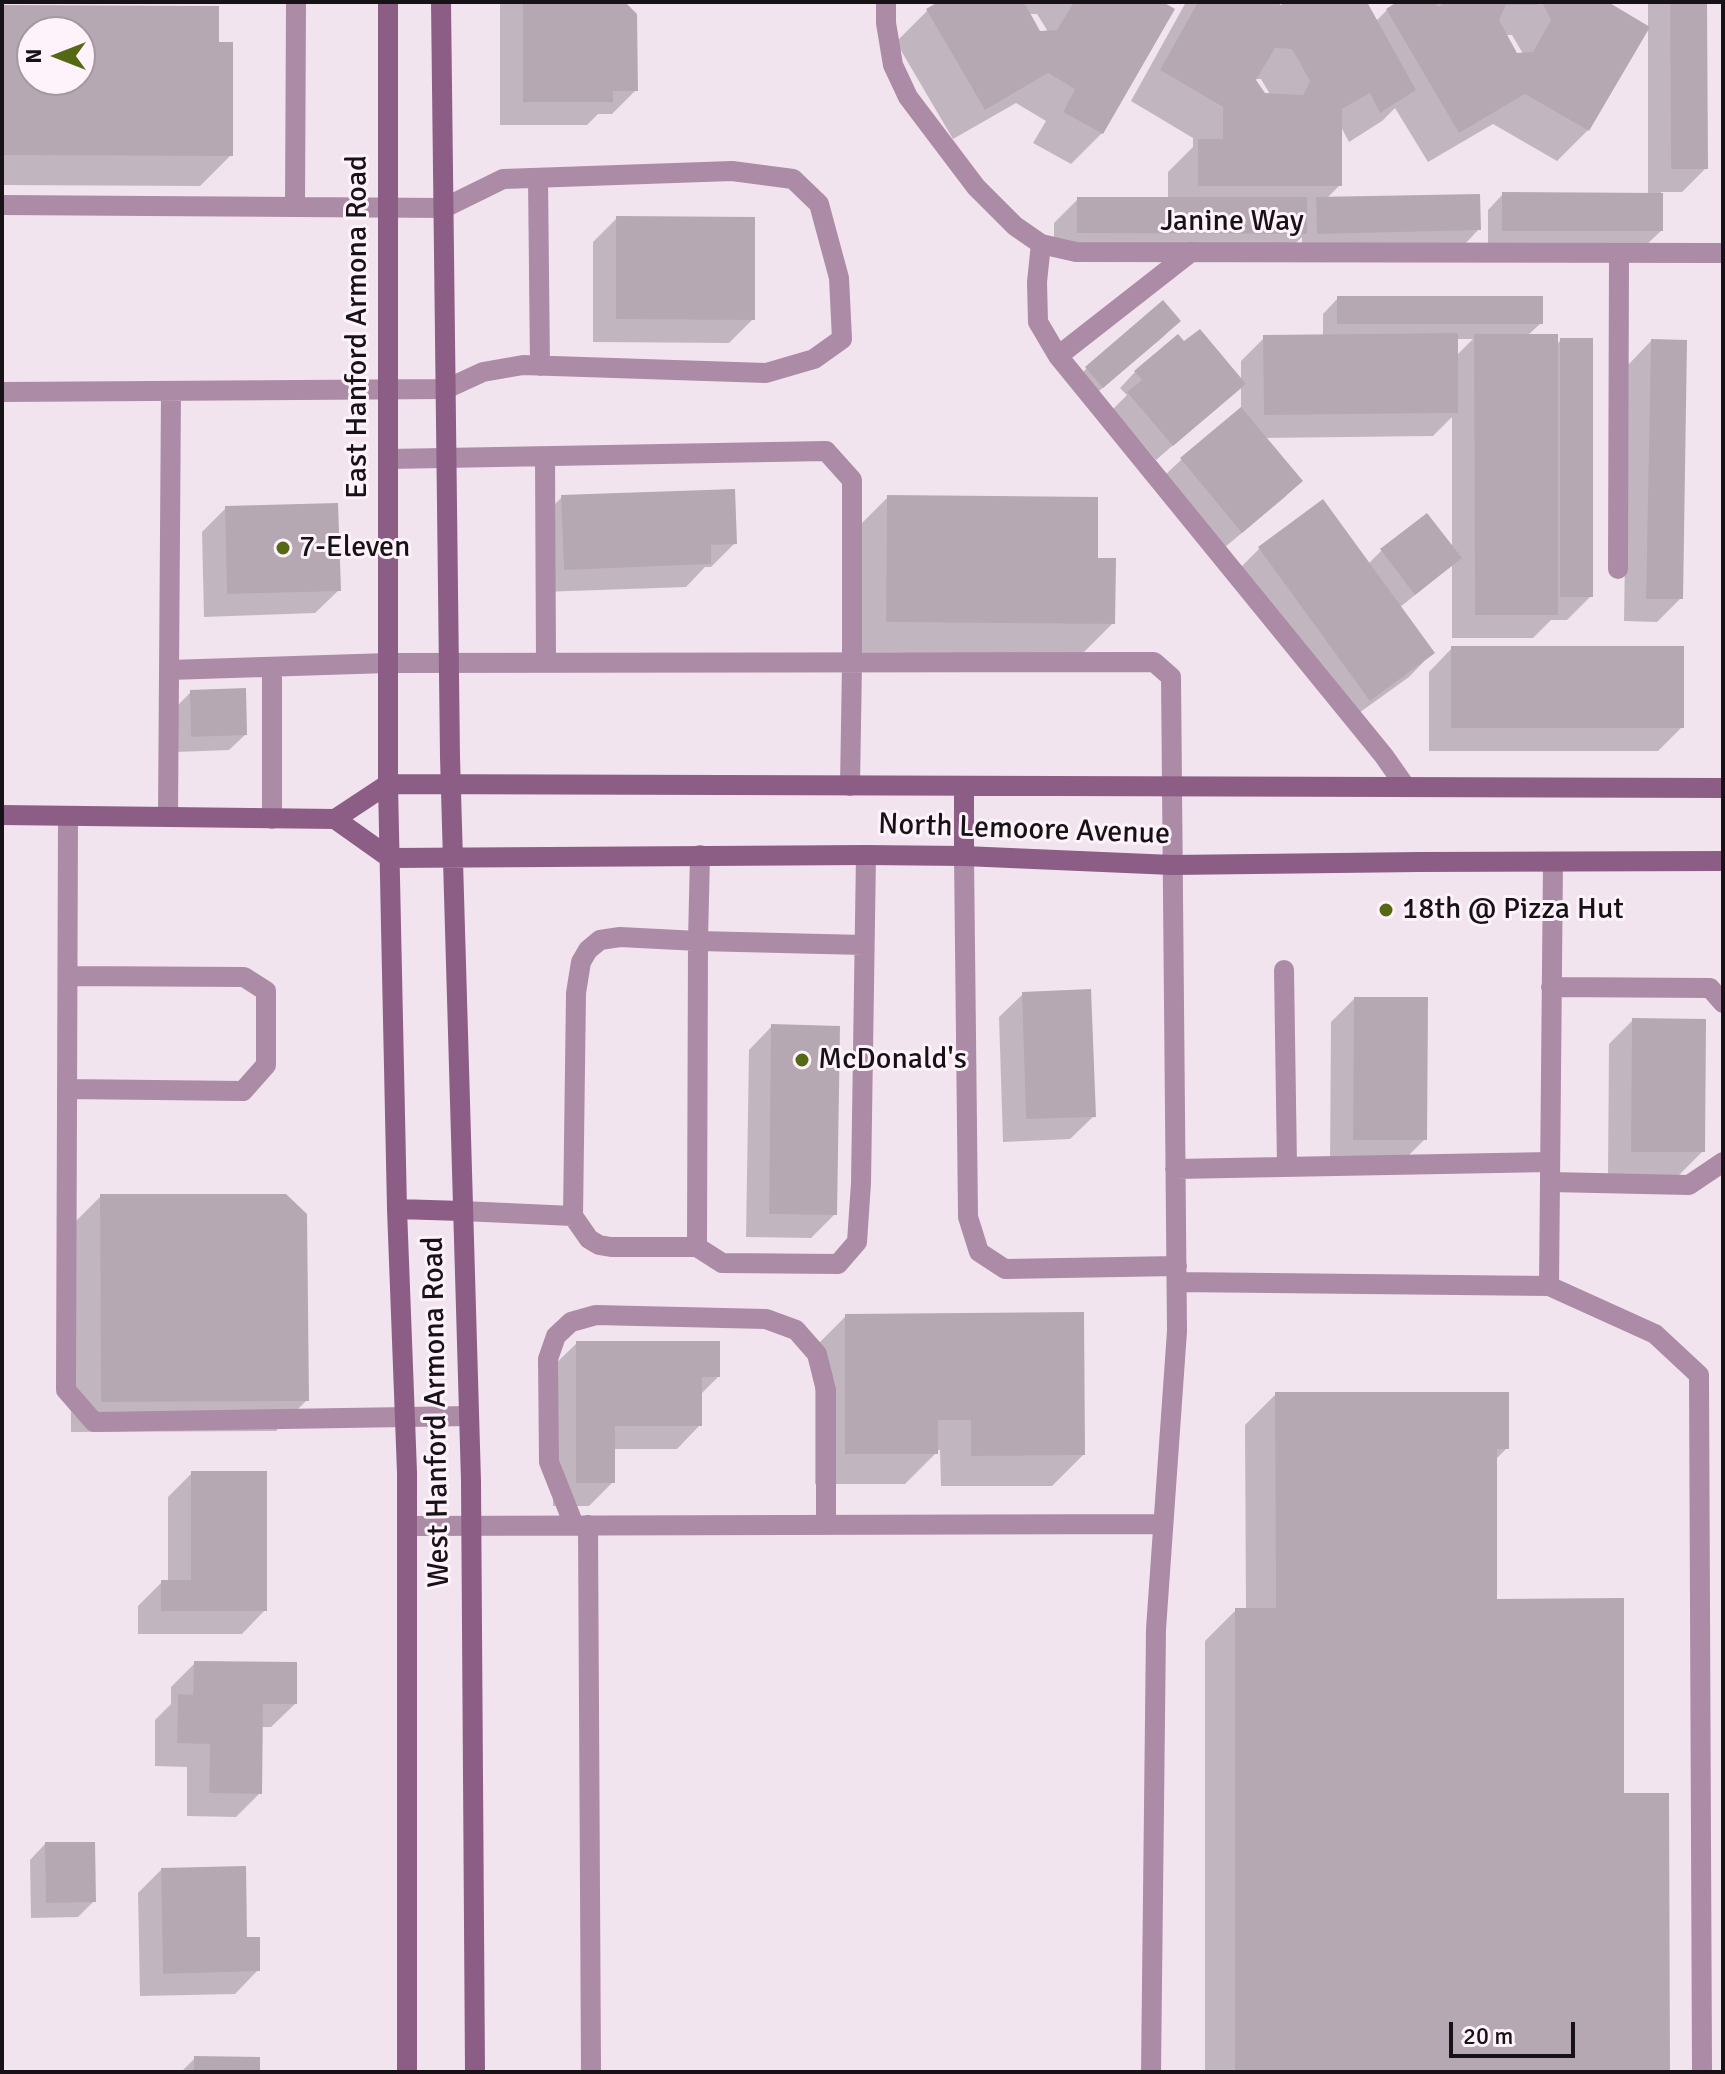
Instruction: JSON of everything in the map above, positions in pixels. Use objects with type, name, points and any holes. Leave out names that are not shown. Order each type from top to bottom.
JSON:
[{"type":"main road","name":"East Hanford Armona Road","points":[[388,2],[390,893]]},
{"type":"main road","points":[[441,2],[448,663]]},
{"type":"main road","name":"West Hanford Armona Road","points":[[448,663],[469,1416],[475,2072]]},
{"type":"main road","points":[[2,815],[335,819],[388,784]]},
{"type":"main road","name":"North Lemoore Avenue","points":[[388,784],[1723,788]]},
{"type":"main road","points":[[964,787],[964,856]]},
{"type":"main road","points":[[335,819],[390,858]]},
{"type":"main road","name":"North Lemoore Avenue","points":[[390,858],[866,855],[1172,865],[1723,861]]},
{"type":"main road","name":"West Hanford Armona Road","points":[[390,893],[407,1526],[407,2072]]},
{"type":"main road","points":[[397,1209],[462,1211]]},
{"type":"street","points":[[295,207],[296,2]]},
{"type":"street","name":"Janine Way","points":[[886,2],[893,65],[908,97],[976,187],[1015,226],[1041,244],[1076,252],[1723,253]]},
{"type":"street","points":[[2,205],[444,208],[503,179],[732,171],[793,179],[819,204],[839,278],[842,339],[814,359],[766,373],[523,365],[483,372],[446,389],[2,392]]},
{"type":"street","points":[[538,178],[540,366]]},
{"type":"street","points":[[1041,244],[1037,282],[1038,322],[1058,356],[1384,756],[1405,786]]},
{"type":"street","points":[[1058,356],[1191,252]]},
{"type":"street","points":[[1618,569],[1619,253]]},
{"type":"street","points":[[168,817],[171,391]]},
{"type":"street","points":[[388,459],[826,451],[852,480],[850,786]]},
{"type":"street","points":[[545,457],[546,663]]},
{"type":"street","points":[[169,670],[388,663],[1154,662],[1171,677],[1177,1331],[1156,1629],[1151,2072]]},
{"type":"street","points":[[272,667],[272,819]]},
{"type":"street","points":[[68,816],[66,1390],[94,1422],[469,1416]]},
{"type":"street","points":[[697,1247],[700,855]]},
{"type":"street","points":[[864,945],[620,937],[600,940],[588,950],[581,962],[576,993],[573,1216],[589,1239],[611,1247],[697,1247],[722,1263],[838,1264],[857,1242],[861,1183],[866,855]]},
{"type":"street","points":[[964,856],[968,1217],[979,1252],[1005,1269],[1549,1286],[1655,1334],[1699,1375],[1702,2072]]},
{"type":"street","points":[[1549,1286],[1553,862]]},
{"type":"street","points":[[1284,970],[1287,1166]]},
{"type":"street","points":[[67,1089],[243,1091],[266,1065],[266,991],[244,977],[68,976]]},
{"type":"street","points":[[1551,987],[1710,988],[1723,1003]]},
{"type":"street","points":[[1175,1169],[1287,1166],[1550,1172],[1689,1185],[1723,1162]]},
{"type":"street","points":[[462,1211],[573,1216]]},
{"type":"street","points":[[591,2072],[581,1525],[549,1462],[548,1359],[556,1336],[571,1322],[596,1315],[766,1319],[796,1330],[817,1354],[826,1390],[826,1525]]},
{"type":"street","points":[[407,1526],[1163,1524]]},
{"type":"building","points":[[523,2],[625,2],[637,14],[638,91],[613,91],[613,102],[523,102]]},
{"type":"building","points":[[938,2],[1024,2],[1040,31],[1057,30],[1074,2],[1163,2],[1175,9],[1103,134],[1063,112],[1075,89],[1048,73],[985,110],[926,9]]},
{"type":"building","points":[[1198,2],[1276,2],[1281,5],[1285,2],[1367,2],[1416,90],[1380,113],[1370,93],[1342,109],[1342,186],[1198,186],[1198,139],[1223,139],[1223,107],[1160,70]],"holes":[[[1275,48],[1292,49],[1310,81],[1303,95],[1265,93],[1256,80]]]},
{"type":"building","points":[[1397,2],[1435,2],[1438,7],[1446,2],[1537,2],[1537,5],[1506,5],[1499,20],[1517,53],[1533,52],[1551,20],[1542,2],[1608,2],[1650,27],[1589,131],[1525,94],[1459,133],[1386,9]]},
{"type":"building","points":[[1670,2],[1707,2],[1708,169],[1671,169]]},
{"type":"building","points":[[2,5],[219,6],[219,42],[233,42],[233,156],[2,155]]},
{"type":"building","points":[[1502,192],[1663,193],[1663,231],[1502,231]]},
{"type":"building","points":[[1480,194],[1481,230],[1317,234],[1316,197]]},
{"type":"building","points":[[1077,197],[1307,197],[1307,234],[1077,233]]},
{"type":"building","points":[[616,216],[755,217],[755,320],[616,319]]},
{"type":"building","points":[[1337,296],[1543,296],[1543,324],[1337,324]]},
{"type":"building","points":[[1163,300],[1181,321],[1103,388],[1085,367]]},
{"type":"building","points":[[1200,329],[1246,384],[1173,446],[1127,392],[1142,380],[1134,371],[1178,334],[1184,341]]},
{"type":"building","points":[[1458,333],[1458,413],[1264,415],[1263,335]]},
{"type":"building","points":[[1474,334],[1558,334],[1558,615],[1475,615]]},
{"type":"building","points":[[1560,338],[1593,338],[1593,597],[1560,597]]},
{"type":"building","points":[[1651,339],[1687,340],[1683,599],[1646,599]]},
{"type":"building","points":[[1241,407],[1303,481],[1242,533],[1180,458]]},
{"type":"building","points":[[735,489],[737,544],[711,545],[711,564],[564,570],[561,495]]},
{"type":"building","points":[[887,495],[1098,497],[1098,558],[1116,558],[1115,624],[886,622]]},
{"type":"building","points":[[1323,499],[1435,653],[1370,701],[1258,547]]},
{"type":"building","name":"7-Eleven","points":[[338,503],[341,591],[227,594],[225,506]]},
{"type":"building","points":[[1427,513],[1462,558],[1415,595],[1380,549]]},
{"type":"building","points":[[1451,646],[1684,646],[1684,728],[1451,728]]},
{"type":"building","points":[[246,688],[247,735],[191,737],[190,690]]},
{"type":"building","points":[[1091,989],[1096,1117],[1026,1119],[1022,992]]},
{"type":"building","points":[[1354,997],[1428,997],[1427,1140],[1353,1140]]},
{"type":"building","points":[[1632,1018],[1706,1019],[1705,1152],[1631,1152]]},
{"type":"building","points":[[771,1024],[840,1026],[837,1215],[769,1214]]},
{"type":"building","points":[[100,1194],[286,1194],[307,1214],[309,1401],[101,1402]]},
{"type":"building","points":[[1084,1312],[1085,1455],[971,1456],[971,1420],[938,1420],[938,1454],[845,1454],[845,1314]]},
{"type":"building","points":[[576,1341],[720,1341],[720,1377],[702,1377],[702,1426],[615,1426],[615,1483],[576,1483]]},
{"type":"building","points":[[1275,1392],[1509,1392],[1509,1449],[1497,1449],[1497,1599],[1624,1598],[1624,1793],[1669,1793],[1670,2071],[1235,2072],[1235,1608],[1276,1608]]},
{"type":"building","points":[[191,1471],[267,1471],[267,1611],[161,1611],[161,1580],[191,1580]]},
{"type":"building","points":[[194,1661],[297,1662],[297,1704],[263,1704],[262,1794],[209,1793],[210,1744],[177,1743],[178,1694],[193,1695]]},
{"type":"building","points":[[45,1842],[95,1842],[96,1902],[46,1903]]},
{"type":"building","points":[[246,1866],[247,1937],[260,1937],[260,1971],[163,1974],[161,1868]]},
{"type":"building","points":[[194,2056],[260,2057],[260,2072],[194,2072]]},
{"type":"place","name":"7-Eleven","points":[[283,548]]},
{"type":"place","name":"18th @ Pizza Hut","points":[[1386,910]]},
{"type":"place","name":"McDonald's","points":[[802,1060]]}]
